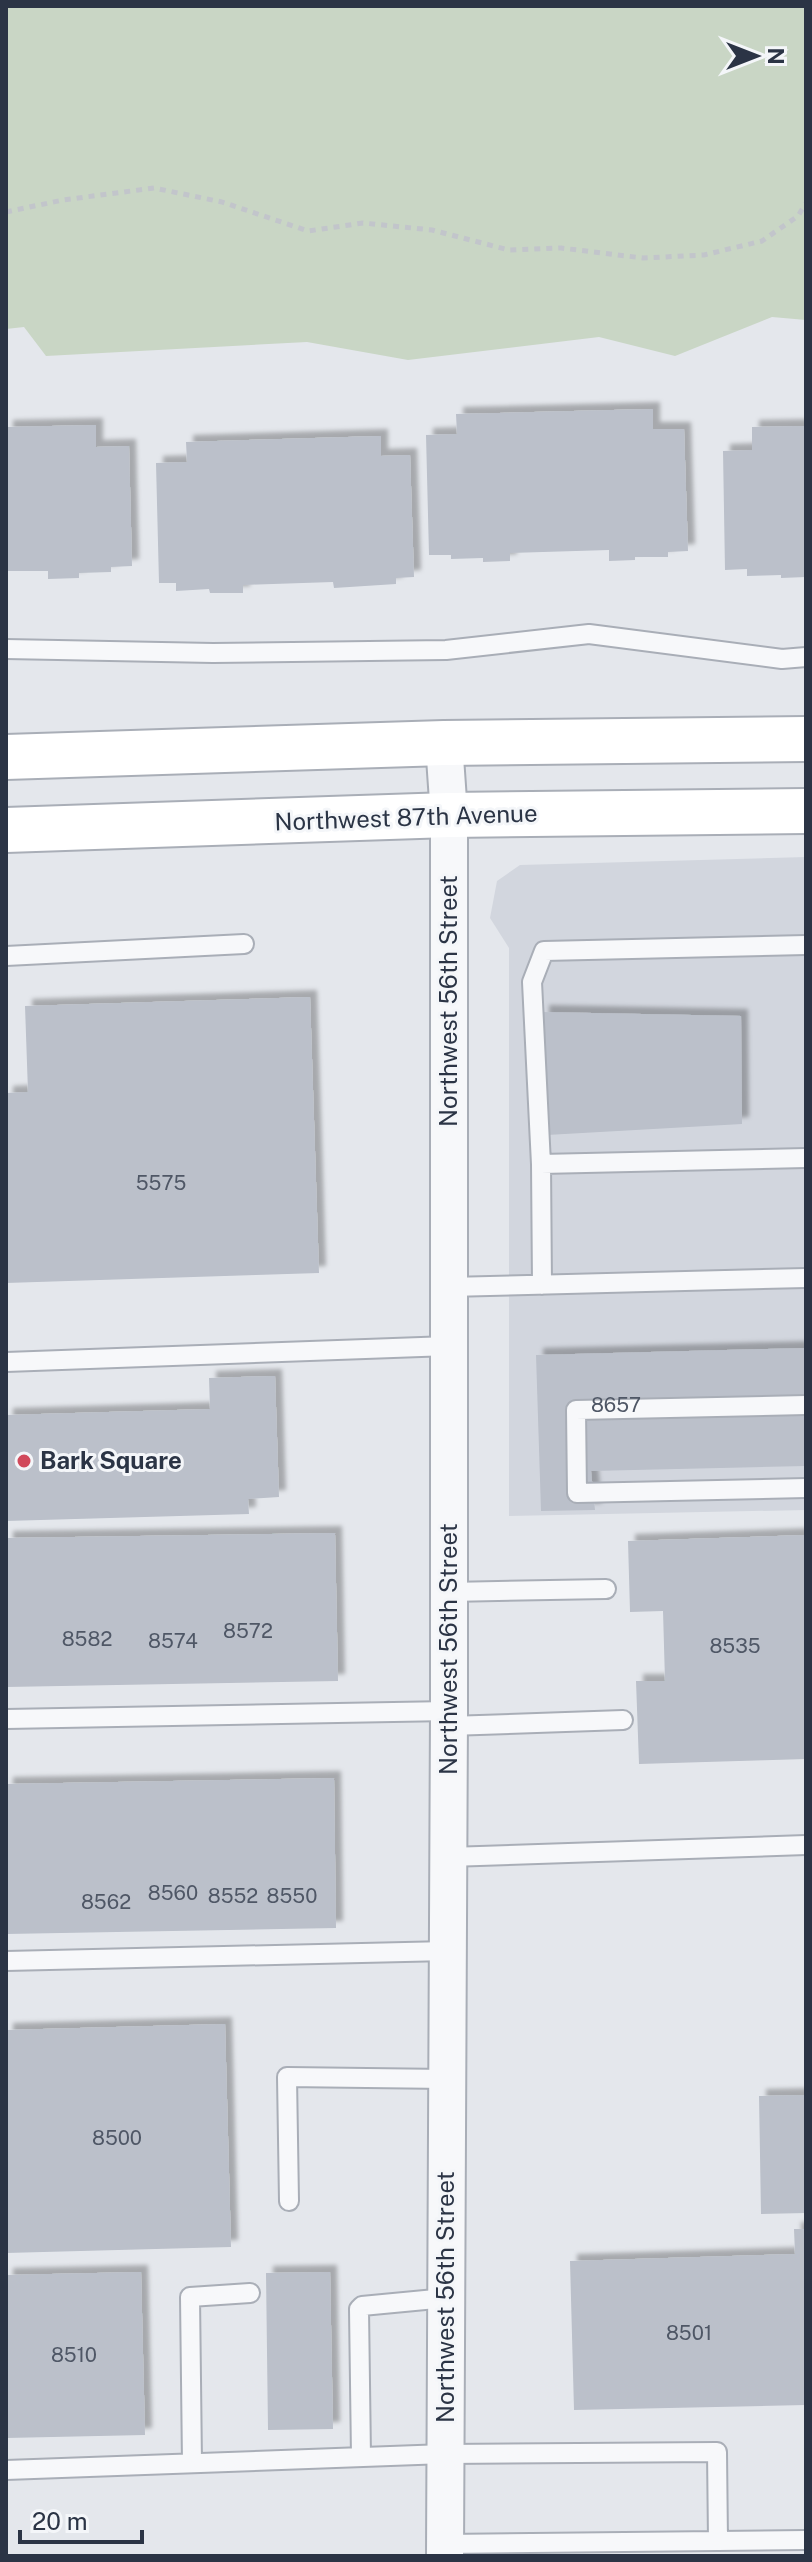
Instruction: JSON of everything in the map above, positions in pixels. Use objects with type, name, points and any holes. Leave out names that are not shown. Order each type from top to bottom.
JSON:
[{"type":"main road","points":[[6,757],[444,743],[806,739]]},
{"type":"main road","name":"Northwest 87th Avenue","points":[[6,830],[449,815],[806,811]]},
{"type":"street","name":"Northwest 56th Street","points":[[444,743],[449,815],[449,1857],[445,2550]]},
{"type":"lane","points":[[6,649],[213,653],[446,650],[589,634],[782,659],[806,657]]},
{"type":"lane","points":[[6,956],[244,944]]},
{"type":"lane","points":[[542,1285],[541,1164],[532,982],[544,951],[806,945],[806,963]]},
{"type":"lane","points":[[541,1164],[806,1158]]},
{"type":"lane","points":[[449,1287],[806,1278]]},
{"type":"lane","points":[[6,1362],[449,1346]]},
{"type":"lane","points":[[806,1405],[576,1410],[576,1424],[577,1493],[806,1488]]},
{"type":"lane","points":[[449,1592],[606,1589]]},
{"type":"lane","points":[[6,1719],[623,1720]]},
{"type":"lane","points":[[449,1857],[806,1845]]},
{"type":"lane","points":[[6,1961],[448,1951]]},
{"type":"lane","points":[[289,2201],[287,2077],[447,2079]]},
{"type":"lane","points":[[192,2463],[190,2297],[250,2293]]},
{"type":"lane","points":[[361,2457],[359,2309],[446,2298]]},
{"type":"lane","points":[[6,2470],[445,2454],[717,2452],[718,2541]]},
{"type":"lane","points":[[445,2550],[806,2540]]},
{"type":"path","points":[[6,212],[63,200],[154,188],[222,202],[308,231],[363,223],[432,230],[509,250],[561,248],[643,258],[704,255],[762,241],[798,216],[806,203]]},
{"type":"shaded area","points":[[806,857],[806,1510],[509,1516],[509,948],[490,918],[497,881],[520,865]]},
{"type":"green space","points":[[6,6],[806,6],[806,320],[772,317],[675,356],[599,337],[408,360],[307,342],[46,356],[24,327],[6,329]]},
{"type":"building","points":[[653,409],[653,429],[684,429],[688,551],[668,552],[668,557],[609,561],[609,550],[510,553],[510,561],[483,562],[483,558],[451,559],[451,555],[429,555],[426,435],[457,434],[456,414]]},
{"type":"building","points":[[96,425],[96,447],[129,446],[132,566],[111,567],[111,572],[79,573],[79,578],[48,579],[48,571],[6,571],[6,427]]},
{"type":"building","points":[[806,426],[806,577],[747,576],[747,569],[725,570],[723,451],[752,450],[752,427]]},
{"type":"building","points":[[381,436],[381,456],[410,455],[414,577],[396,578],[396,584],[334,588],[333,582],[243,585],[243,593],[210,593],[209,589],[176,591],[176,583],[159,583],[156,463],[187,462],[186,442]]},
{"type":"building","points":[[310,997],[319,1273],[6,1283],[6,1093],[28,1092],[25,1006]]},
{"type":"building","points":[[542,1012],[741,1016],[742,1124],[547,1135]]},
{"type":"building","points":[[806,1348],[806,1466],[591,1471],[595,1510],[541,1511],[536,1355]]},
{"type":"building","points":[[275,1376],[279,1497],[248,1499],[249,1514],[6,1521],[6,1415],[210,1409],[209,1378]]},
{"type":"building","points":[[335,1533],[338,1681],[6,1687],[6,1538]]},
{"type":"building","points":[[806,1535],[806,1759],[639,1764],[636,1681],[665,1681],[663,1611],[630,1612],[628,1541]]},
{"type":"building","points":[[334,1778],[336,1928],[6,1934],[6,1784]]},
{"type":"building","points":[[225,2024],[231,2247],[6,2253],[6,2030]]},
{"type":"building","points":[[806,2095],[806,2213],[761,2214],[759,2096]]},
{"type":"building","points":[[794,2229],[806,2229],[806,2405],[574,2410],[570,2261],[795,2254]]},
{"type":"building","points":[[141,2272],[145,2435],[6,2438],[6,2275]]},
{"type":"building","points":[[330,2272],[333,2429],[268,2430],[266,2273]]},
{"type":"place","name":"Bark Square","points":[[24,1461]]}]
